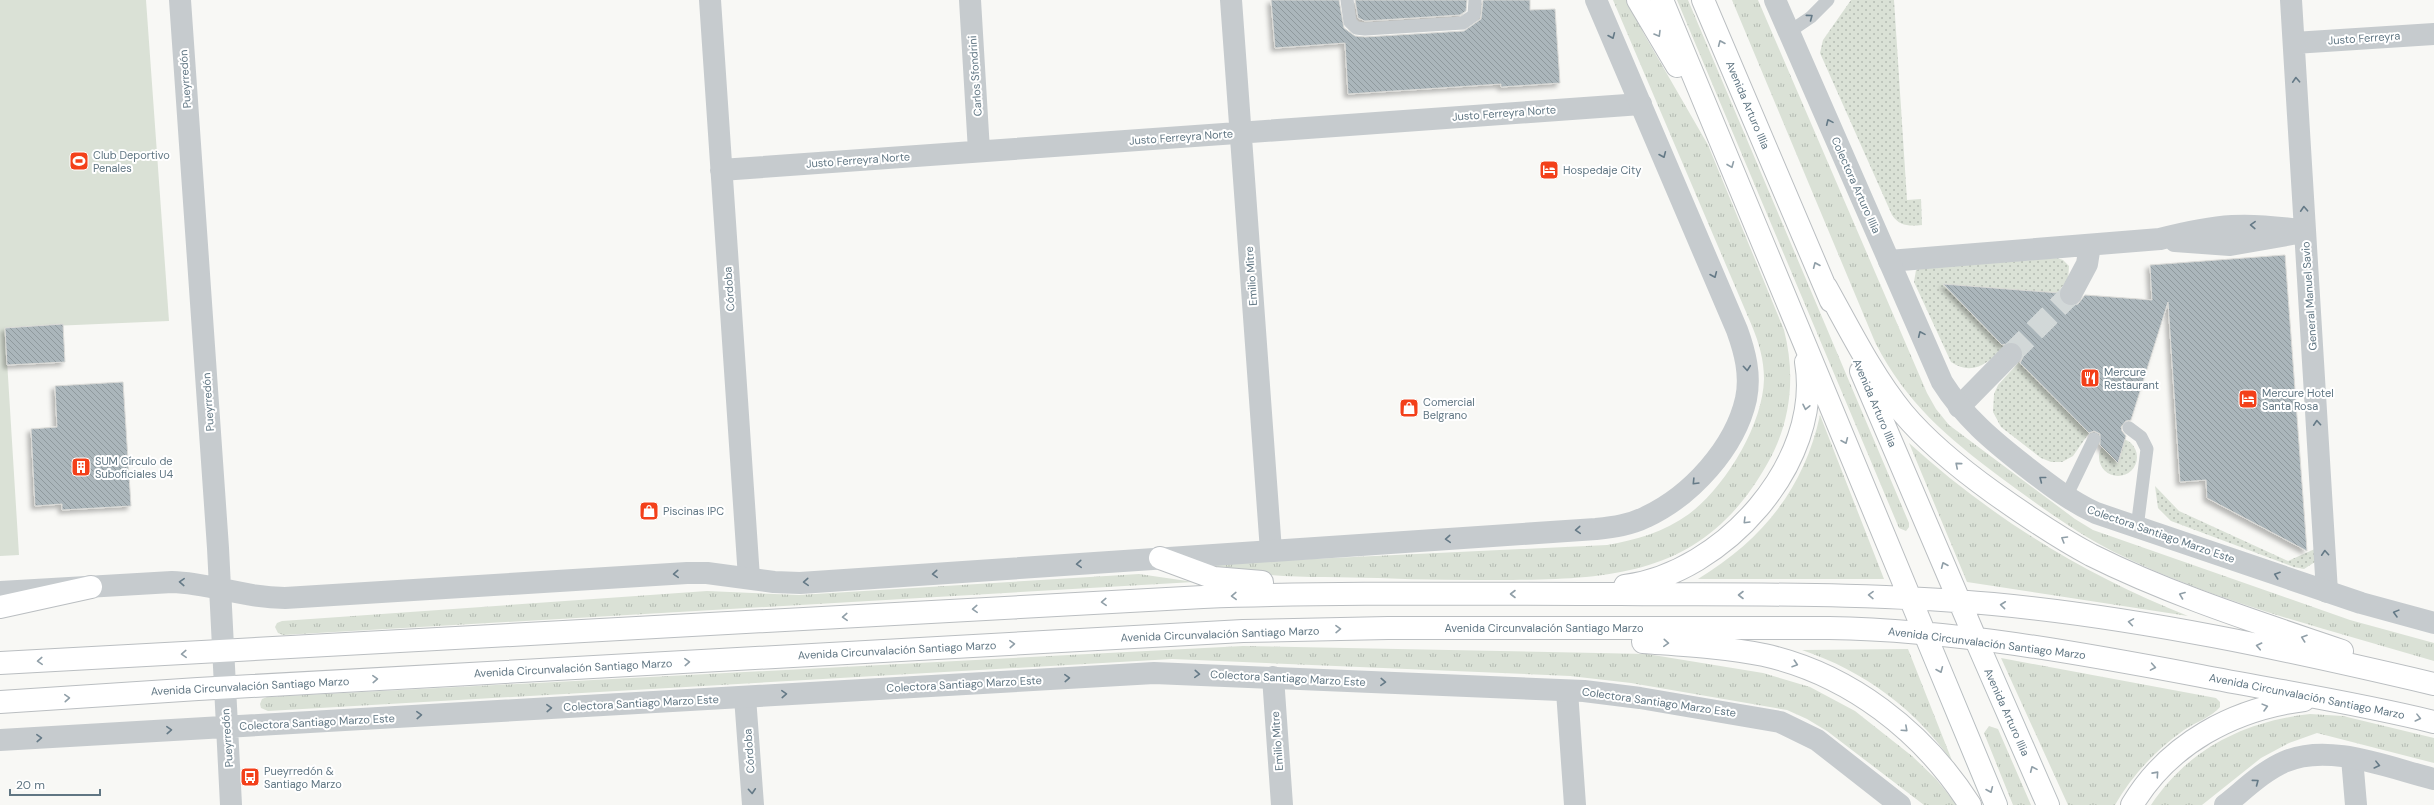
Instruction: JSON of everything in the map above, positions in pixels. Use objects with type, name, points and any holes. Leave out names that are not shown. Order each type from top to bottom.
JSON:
[{"type":"main road","points":[[1638,0],[1719,137]]},
{"type":"main road","points":[[1662,0],[1996,805]]},
{"type":"main road","name":"Avenida Arturo Illia","points":[[1703,0],[2048,805]]},
{"type":"main road","points":[[1826,288],[1876,374],[1904,414],[1957,465],[2022,512],[2090,554],[2160,586],[2233,614],[2434,683]]},
{"type":"main road","points":[[1547,594],[1630,586],[1666,575],[1719,546],[1752,516],[1778,480],[1788,460],[1803,421],[1808,399],[1808,377],[1805,356],[1792,315]]},
{"type":"main road","points":[[1160,558],[1203,575],[1226,580],[1455,594]]},
{"type":"main road","points":[[0,607],[91,587]]},
{"type":"main road","points":[[0,663],[223,652],[1169,598],[1309,594],[1547,594],[1910,597],[1960,601],[2077,614],[2165,627],[2434,683]]},
{"type":"main road","name":"Avenida Circunvalación Santiago Marzo","points":[[0,702],[224,687],[1236,632],[1460,629],[1836,628],[1925,634],[2096,657],[2324,698],[2434,722]]},
{"type":"main road","points":[[1460,629],[1717,647],[1764,655],[1809,668],[1849,688],[1890,716],[1941,765],[1970,805]]},
{"type":"main road","points":[[2132,805],[2146,785],[2167,762],[2192,741],[2215,726],[2237,716],[2271,705],[2324,698]]},
{"type":"street","name":"Pueyrredón","points":[[180,0],[220,590],[226,727],[232,805]]},
{"type":"street","name":"Córdoba","points":[[710,0],[749,578]]},
{"type":"street","name":"Carlos Sfondrini","points":[[970,0],[979,151]]},
{"type":"street","name":"Emilio Mitre","points":[[1231,0],[1271,551]]},
{"type":"street","points":[[0,592],[178,582],[197,584],[250,596],[285,598],[687,573],[712,574],[800,583],[1596,529],[1630,524],[1646,517],[1676,499],[1697,480],[1723,448],[1737,422],[1746,398],[1748,382],[1747,364],[1738,330],[1596,0]]},
{"type":"street","name":"Colectora Arturo Illia","points":[[1775,0],[1936,369]]},
{"type":"street","name":"General Manuel Savio","points":[[2291,0],[2327,592]]},
{"type":"street","name":"Justo Ferreyra","points":[[2294,43],[2434,34]]},
{"type":"street","name":"Justo Ferreyra Norte","points":[[721,170],[1640,104]]},
{"type":"street","points":[[1889,261],[2160,240],[2230,245],[2255,242],[2305,231]]},
{"type":"street","points":[[2071,294],[2087,264],[2090,245]]},
{"type":"street","points":[[1959,407],[2011,354]]},
{"type":"street","name":"Colectora Santiago Marzo Este","points":[[1936,369],[1959,407],[1988,437],[2066,497],[2096,513],[2327,592],[2434,623]]},
{"type":"street","name":"Colectora Santiago Marzo Este","points":[[0,740],[1149,673],[1273,677],[1567,690],[1640,698],[1780,722],[1817,740],[1900,805]]},
{"type":"street","name":"Emilio Mitre","points":[[1273,677],[1282,805]]},
{"type":"street","points":[[1567,690],[1575,805]]},
{"type":"street","name":"Córdoba","points":[[745,697],[753,805]]},
{"type":"street","points":[[2225,805],[2274,768],[2294,758],[2318,754],[2352,758],[2434,779]]},
{"type":"street","points":[[2352,758],[2356,805]]},
{"type":"lane","points":[[1347,0],[1350,22],[1356,28],[1365,29],[1463,23],[1474,16],[1475,0]]},
{"type":"lane","points":[[1789,32],[1811,17],[1828,0]]},
{"type":"lane","points":[[2129,428],[2141,436],[2147,449],[2137,528]]},
{"type":"lane","points":[[2066,497],[2094,439]]},
{"type":"green space","name":"Club Deportivo Penales","points":[[0,0],[146,0],[169,321],[5,328],[19,555],[0,556]]},
{"type":"green space","points":[[1613,0],[1628,0],[1644,34],[1708,145],[1784,330],[1790,365],[1789,400],[1786,417],[1781,434],[1766,466],[1742,501],[1716,528],[1688,548],[1658,562],[1625,571],[1590,577],[1553,579],[1429,580],[1292,576],[1249,573],[1207,564],[1607,545],[1629,541],[1670,526],[1689,514],[1703,502],[1728,472],[1740,454],[1757,416],[1762,397],[1764,379],[1761,352],[1752,326]]},
{"type":"green space","points":[[1677,0],[1688,0],[1909,523],[1909,527],[1906,531],[1899,528]]},
{"type":"green space","points":[[1732,0],[1758,0],[1927,393],[1936,409],[1949,425],[2075,519],[2093,530],[2350,620],[2434,643],[2434,661],[2271,613],[2191,586],[2152,570],[2099,544],[2070,526],[2000,477],[1945,433],[1914,401],[1900,383],[1887,364],[1875,342]]},
{"type":"green space","points":[[1851,0],[1894,0],[1907,200],[1921,199],[1922,225],[1902,224],[1892,215],[1820,53],[1823,40]]},
{"type":"green space","points":[[2057,258],[2063,260],[2069,266],[2068,280],[2057,293],[2052,293],[1992,334],[2005,347],[1993,358],[1974,368],[1966,368],[1951,362],[1914,282],[1916,270],[1922,268]]},
{"type":"green space","points":[[2019,362],[2089,433],[2073,456],[2062,462],[2051,462],[2041,458],[2001,427],[1993,412],[1994,394],[1998,385]]},
{"type":"green space","points":[[1820,415],[1884,579],[1698,579],[1721,564],[1742,547],[1761,529],[1777,510],[1791,489],[1803,466],[1813,442]]},
{"type":"green space","points":[[2118,438],[2128,441],[2134,447],[2137,457],[2134,467],[2128,473],[2118,476],[2108,473],[2102,467],[2099,457],[2102,447],[2108,441]]},
{"type":"green space","points":[[1909,443],[1973,496],[2006,520],[2041,542],[2112,582],[2188,616],[1967,582]]},
{"type":"green space","points":[[2155,486],[2179,511],[2288,561],[2317,548],[2315,562],[2304,569],[2294,567],[2171,521],[2158,508]]},
{"type":"green space","points":[[1139,574],[1194,582],[283,635],[278,633],[275,627],[277,623],[282,621],[707,591],[799,595]]},
{"type":"green space","points":[[1243,646],[1647,654],[1763,673],[1810,687],[1855,711],[1912,756],[1936,779],[1957,805],[1924,805],[1827,731],[1807,719],[1787,710],[1631,683],[1570,676],[1172,659],[268,711],[261,708],[260,704],[262,699],[267,697]]},
{"type":"green space","points":[[1908,649],[1953,763],[1923,726],[1887,694],[1847,669],[1802,650]]},
{"type":"green space","points":[[2001,658],[2216,698],[2220,702],[2220,707],[2208,717],[2184,730],[2154,755],[2129,783],[2115,805],[2068,805]]},
{"type":"green space","points":[[2310,714],[2343,716],[2434,738],[2434,763],[2317,733],[2289,743],[2261,758],[2202,805],[2151,805],[2166,785],[2182,768],[2200,753],[2220,741],[2263,723]]},
{"type":"green space","points":[[1989,726],[1998,729],[2031,805],[2013,805],[1984,733]]},
{"type":"building","points":[[1271,0],[1339,0],[1344,28],[1355,36],[1365,37],[1464,31],[1481,19],[1483,0],[1530,0],[1530,10],[1555,9],[1560,83],[1501,87],[1501,84],[1348,94],[1345,43],[1275,48]]},
{"type":"building","points":[[1355,0],[1467,0],[1466,11],[1460,15],[1365,21],[1358,18]]},
{"type":"building","name":"Mercure Hotel Santa Rosa","points":[[2285,255],[2307,551],[2207,498],[2206,480],[2180,482],[2168,302],[2131,420],[2126,421],[2121,427],[2126,436],[2118,463],[2100,445],[2100,434],[2094,431],[2089,433],[2020,363],[2023,357],[2020,345],[2014,342],[2002,345],[1943,284],[2059,293],[2061,301],[2071,306],[2078,304],[2085,295],[2152,300],[2150,265]]},
{"type":"building","points":[[63,324],[65,362],[7,365],[5,328]]},
{"type":"building","name":"SUM Círculo de Suboficiales U4","points":[[123,382],[131,506],[62,510],[62,504],[35,506],[31,429],[57,427],[55,386]]},
{"type":"tunnel","points":[[2011,354],[2071,294]]},
{"type":"place","name":"Club Deportivo Penales","points":[[79,161]]},
{"type":"place","name":"Hospedaje City","points":[[1549,170]]},
{"type":"place","name":"Mercure Restaurant","points":[[2090,378]]},
{"type":"place","name":"Mercure Hotel Santa Rosa","points":[[2248,399]]},
{"type":"place","name":"Comercial Belgrano","points":[[1409,408]]},
{"type":"place","name":"SUM Círculo de Suboficiales U4","points":[[81,467]]},
{"type":"place","name":"Piscinas IPC","points":[[649,511]]},
{"type":"place","name":"Pueyrredón & Santiago Marzo","points":[[250,777]]}]
